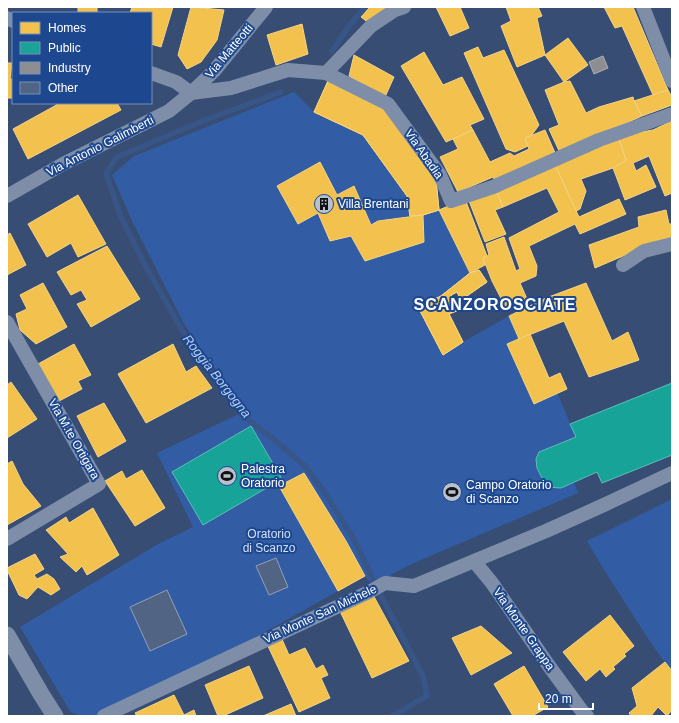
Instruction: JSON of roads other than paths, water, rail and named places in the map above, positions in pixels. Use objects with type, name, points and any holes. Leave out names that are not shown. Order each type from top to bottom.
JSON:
[{"type":"street","name":"Via Matteotti","points":[[191,93],[214,71],[266,7]]},
{"type":"street","points":[[326,73],[371,26],[395,10],[404,7]]},
{"type":"street","points":[[643,7],[672,81]]},
{"type":"street","name":"Via Abadia","points":[[191,93],[231,88],[288,70],[326,73],[388,104],[440,175],[451,201],[493,187],[599,140],[672,114]]},
{"type":"street","points":[[152,74],[176,82],[191,93]]},
{"type":"street","name":"Via Antonio Galimberti","points":[[7,196],[63,164],[169,111],[191,93]]},
{"type":"street","points":[[623,265],[644,251],[672,244]]},
{"type":"street","name":"Via M.te Ortigara","points":[[7,322],[99,484],[7,539]]},
{"type":"street","name":"Via Monte San Michele","points":[[104,716],[380,586],[414,586],[603,506],[672,473]]},
{"type":"street","name":"Via Monte Grappa","points":[[474,561],[492,583],[544,659],[587,716]]},
{"type":"street","points":[[8,638],[55,716]]},
{"type":"waterway","name":"Roggia Borgogna","points":[[332,51],[349,26],[365,7]]},
{"type":"waterway","name":"Roggia Borgogna","points":[[281,92],[203,121],[117,157],[106,173],[120,215],[146,267],[183,332],[243,414],[306,467],[323,490],[355,541],[379,592],[423,676],[427,696],[392,716]]},
{"type":"place","name":"Villa Brentani","points":[[324,204]]},
{"type":"place","name":"Palestra Oratorio","points":[[227,476]]},
{"type":"place","name":"Campo Oratorio di Scanzo","points":[[452,492]]},
{"type":"district","name":"SCANZOROSCIATE","points":[[495,304]]},
{"type":"park label","name":"Oratorio di Scanzo","points":[[269,541]]}]
